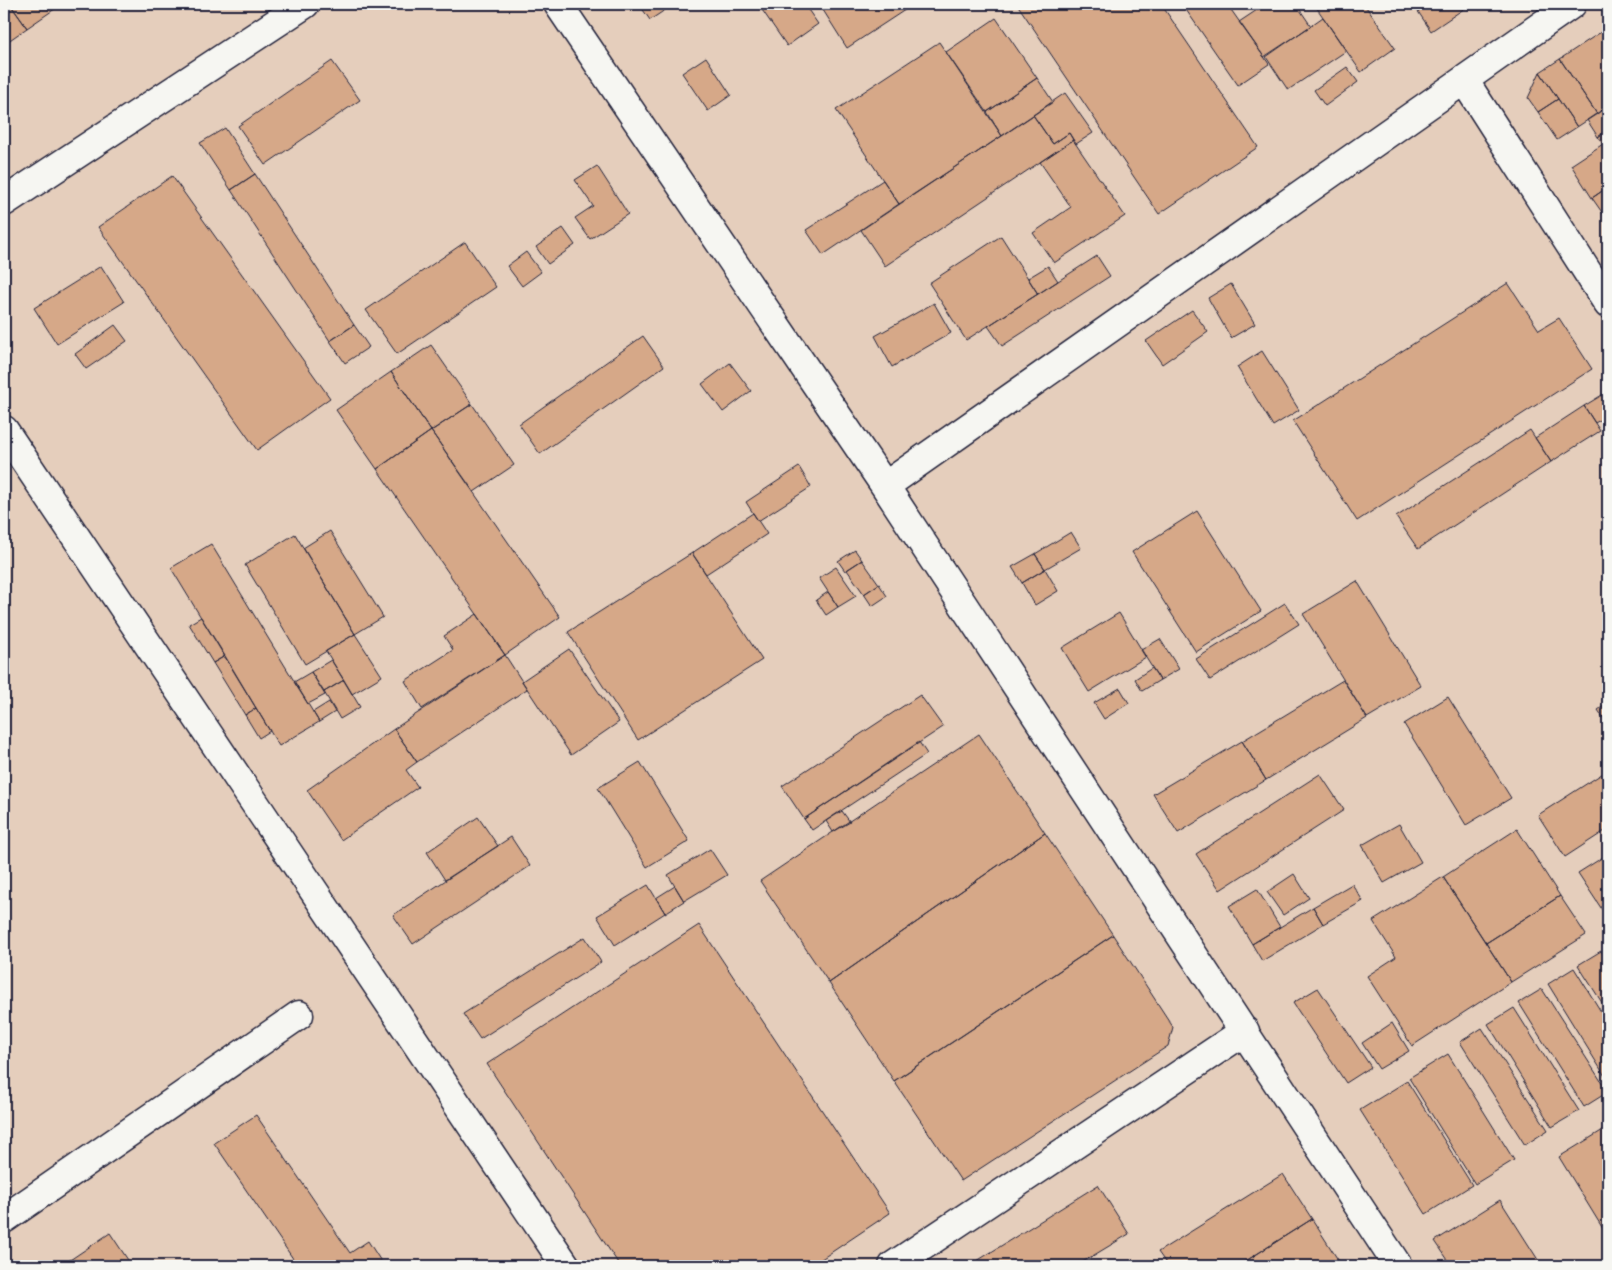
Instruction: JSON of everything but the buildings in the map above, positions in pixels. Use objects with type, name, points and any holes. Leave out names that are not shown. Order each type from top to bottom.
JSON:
[{"type":"street","points":[[4,202],[305,4]]},
{"type":"street","points":[[558,4],[885,486],[1245,1030],[1398,1266]]},
{"type":"street","points":[[885,486],[1572,4]]},
{"type":"street","points":[[1464,80],[1608,304]]},
{"type":"street","points":[[4,430],[566,1266]]},
{"type":"street","points":[[4,1219],[299,1015]]},
{"type":"street","points":[[893,1266],[1245,1030]]},
{"type":"shaded area","points":[[4,4],[1608,4],[1608,1266],[4,1266]]}]
